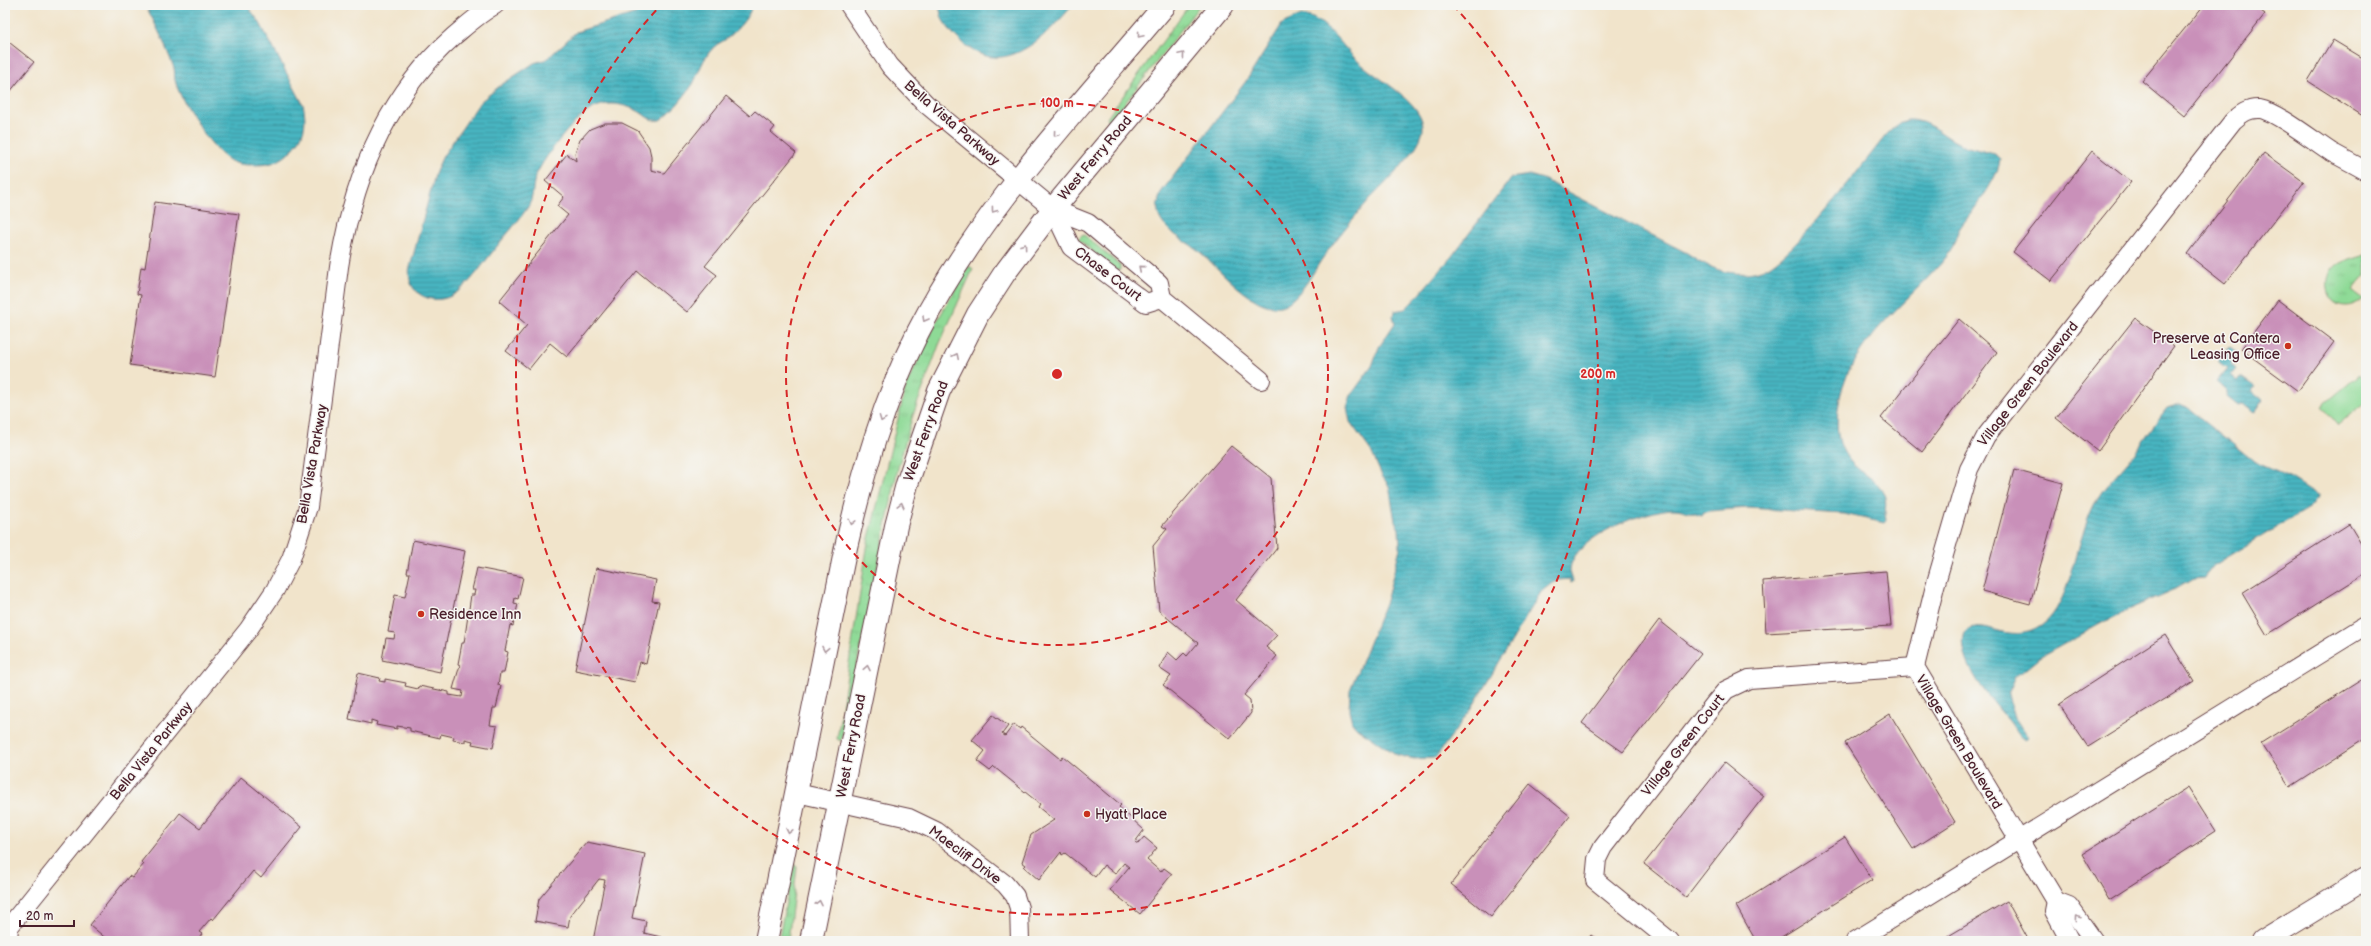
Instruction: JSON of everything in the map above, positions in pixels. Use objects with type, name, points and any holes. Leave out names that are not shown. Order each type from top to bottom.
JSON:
[{"type":"main road","points":[[766,941],[846,547],[861,484],[876,434],[918,332],[942,288],[989,216],[1018,179],[1165,5]]},
{"type":"main road","name":"West Ferry Road","points":[[811,941],[888,563],[907,484],[939,391],[978,314],[1008,268],[1053,209],[1223,5]]},
{"type":"main road","points":[[2263,941],[2366,878]]},
{"type":"street","name":"Bella Vista Parkway","points":[[8,932],[248,630],[275,590],[291,559],[308,507],[339,267],[344,236],[357,187],[377,136],[413,80],[446,43],[495,5]]},
{"type":"street","name":"Bella Vista Parkway","points":[[849,5],[878,50],[901,79],[926,104],[1018,179]]},
{"type":"street","name":"Village Green Boulevard","points":[[2094,941],[2069,906],[2056,901],[1915,667],[1935,586],[1969,469],[1978,448],[2233,122],[2243,113],[2252,109],[2261,109],[2366,170]]},
{"type":"street","name":"Chase Court","points":[[1018,179],[1053,209],[1088,224],[1159,283],[1162,298],[1262,380]]},
{"type":"street","name":"Chase Court","points":[[1053,209],[1071,247],[1146,303],[1162,298]]},
{"type":"street","points":[[1855,941],[2366,624]]},
{"type":"street","name":"Village Green Court","points":[[1670,941],[1594,880],[1595,871],[1603,847],[1726,690],[1749,679],[1915,667]]},
{"type":"street","name":"Maecliff Drive","points":[[797,793],[909,818],[936,831],[1005,884],[1015,896],[1019,908],[1020,941]]},
{"type":"street","name":"Village Green Boulevard","points":[[2056,901],[2054,911],[2070,941]]},
{"type":"green space","points":[[1189,5],[1200,5],[1110,123],[1107,118]]},
{"type":"green space","points":[[1083,234],[1120,265],[1120,270],[1115,270],[1078,239]]},
{"type":"green space","points":[[2366,254],[2366,276],[2353,291],[2364,299],[2358,303],[2346,306],[2334,301],[2328,289],[2329,276],[2332,270],[2343,262]]},
{"type":"green space","points":[[969,266],[973,269],[939,345],[912,418],[898,468],[841,741],[837,739],[868,542],[906,386],[937,321]]},
{"type":"green space","points":[[2359,375],[2366,384],[2366,401],[2338,425],[2322,406]]},
{"type":"green space","points":[[794,864],[797,867],[788,941],[778,941]]},
{"type":"water","points":[[145,5],[247,5],[260,23],[303,104],[305,117],[304,128],[297,144],[289,153],[276,162],[255,165],[235,163],[222,155],[205,136],[183,100],[175,80],[174,68],[171,60]]},
{"type":"water","points":[[662,5],[752,5],[749,13],[740,26],[710,52],[690,89],[665,117],[660,120],[653,120],[630,108],[613,104],[601,105],[590,110],[575,122],[552,149],[536,175],[531,200],[528,207],[467,284],[453,295],[441,299],[429,299],[417,293],[412,287],[409,271],[436,171],[443,156],[480,102],[501,85],[534,63],[547,59],[576,32]]},
{"type":"water","points":[[938,5],[1073,5],[1058,22],[1026,48],[1010,55],[994,57],[978,53],[961,42],[944,22]]},
{"type":"water","points":[[1301,15],[1310,17],[1326,26],[1358,61],[1406,98],[1420,116],[1423,126],[1422,135],[1410,155],[1343,231],[1325,254],[1298,294],[1286,304],[1280,306],[1269,306],[1258,302],[1235,285],[1195,248],[1171,232],[1160,219],[1158,202],[1162,191],[1246,81],[1282,24]]},
{"type":"water","points":[[1908,120],[1922,122],[1958,143],[1996,155],[2000,160],[1995,176],[1979,203],[1960,229],[1948,255],[1890,316],[1862,349],[1851,367],[1843,386],[1837,420],[1841,446],[1851,462],[1879,485],[1883,492],[1886,501],[1885,523],[1844,514],[1748,508],[1709,511],[1704,513],[1702,516],[1673,509],[1646,514],[1629,520],[1596,536],[1583,547],[1574,558],[1570,570],[1573,582],[1571,583],[1570,579],[1559,580],[1552,583],[1541,592],[1470,711],[1435,758],[1414,759],[1397,755],[1357,728],[1352,722],[1349,710],[1350,690],[1387,598],[1400,548],[1399,529],[1395,521],[1389,486],[1382,476],[1371,451],[1350,422],[1347,407],[1351,395],[1372,366],[1379,347],[1395,323],[1393,316],[1394,311],[1405,309],[1413,301],[1452,256],[1511,178],[1529,175],[1543,179],[1687,253],[1704,264],[1731,273],[1751,273],[1761,270],[1774,263],[1790,249],[1826,210],[1887,134],[1899,123]]},
{"type":"water","points":[[2229,346],[2238,353],[2230,364],[2236,369],[2231,375],[2238,381],[2241,377],[2255,387],[2252,391],[2263,400],[2254,413],[2243,404],[2238,405],[2227,396],[2227,391],[2216,382],[2227,369],[2217,362]]},
{"type":"water","points":[[2180,404],[2187,407],[2255,462],[2291,478],[2319,496],[2310,507],[2213,566],[2208,570],[2204,578],[2193,579],[2176,589],[2118,614],[2039,658],[2016,677],[2008,695],[2015,718],[2028,737],[2025,740],[2018,734],[1985,692],[1970,668],[1965,655],[1963,643],[1965,632],[1972,627],[1980,627],[2011,633],[2023,633],[2036,629],[2048,620],[2063,596],[2088,518],[2097,499],[2110,481],[2129,460],[2167,408]]},
{"type":"building","points":[[2204,5],[2253,5],[2265,14],[2184,116],[2142,81]]},
{"type":"building","points":[[5,39],[34,62],[5,98]]},
{"type":"building","points":[[2333,40],[2366,60],[2366,118],[2308,81]]},
{"type":"building","points":[[726,96],[750,116],[755,111],[775,127],[771,132],[796,153],[705,266],[717,275],[687,312],[637,271],[567,357],[550,343],[529,369],[506,351],[527,325],[499,301],[568,215],[557,206],[564,197],[545,181],[567,154],[576,161],[575,153],[580,140],[590,129],[605,123],[622,123],[638,131],[649,147],[651,156],[651,170],[664,173]]},
{"type":"building","points":[[2092,151],[2131,182],[2051,281],[2013,252]]},
{"type":"building","points":[[2264,153],[2304,182],[2225,284],[2187,254]]},
{"type":"building","points":[[155,202],[239,214],[215,377],[130,365],[141,295],[137,294],[141,267],[145,268]]},
{"type":"building","name":"Preserve at Cantera Leasing Office","points":[[2278,300],[2334,342],[2298,391],[2241,349]]},
{"type":"building","points":[[2135,318],[2174,346],[2098,451],[2056,418]]},
{"type":"building","points":[[1959,319],[1997,352],[1922,452],[1881,418]]},
{"type":"building","points":[[1231,446],[1271,478],[1277,548],[1236,600],[1277,635],[1266,647],[1277,656],[1244,695],[1250,700],[1251,713],[1230,739],[1163,685],[1171,676],[1159,668],[1168,652],[1177,660],[1184,653],[1187,656],[1198,643],[1159,611],[1153,546],[1167,529],[1162,526]]},
{"type":"building","points":[[2014,470],[2063,483],[2030,604],[1982,591]]},
{"type":"building","points":[[2349,524],[2366,552],[2366,573],[2267,635],[2242,593]]},
{"type":"building","name":"Residence Inn","points":[[413,540],[465,551],[440,672],[382,660],[386,638],[394,639],[395,633],[388,632],[395,595],[405,597],[410,573],[407,573]]},
{"type":"building","points":[[477,568],[523,577],[518,599],[515,598],[514,603],[518,604],[513,626],[510,625],[505,651],[508,652],[504,673],[500,673],[498,685],[501,686],[496,708],[493,708],[490,725],[497,726],[493,748],[472,744],[473,741],[465,739],[465,742],[453,740],[454,737],[441,734],[440,738],[410,731],[410,728],[397,726],[397,729],[376,725],[377,722],[371,720],[371,724],[349,719],[358,673],[380,678],[379,681],[385,682],[385,679],[406,683],[405,686],[418,689],[419,686],[449,692],[449,695],[462,697],[463,691],[453,689],[460,665],[458,664],[462,643],[464,643],[471,595],[474,595],[475,590],[472,590]]},
{"type":"building","points":[[596,568],[656,580],[652,601],[659,602],[646,664],[640,662],[635,682],[575,670]]},
{"type":"building","points":[[1886,571],[1891,626],[1766,633],[1763,581]]},
{"type":"building","points":[[1659,620],[1701,654],[1623,752],[1582,723]]},
{"type":"building","points":[[2165,635],[2194,681],[2088,747],[2059,704]]},
{"type":"building","points":[[2366,677],[2366,738],[2290,787],[2261,743]]},
{"type":"building","points":[[1890,714],[1955,822],[1913,849],[1845,743]]},
{"type":"building","name":"Hyatt Place","points":[[993,715],[1008,726],[1002,734],[1005,736],[1014,724],[1020,729],[1021,727],[1060,759],[1062,756],[1121,805],[1119,807],[1144,830],[1135,842],[1138,844],[1144,837],[1157,848],[1147,860],[1161,872],[1164,868],[1172,874],[1140,914],[1110,890],[1129,867],[1124,863],[1115,874],[1104,865],[1095,877],[1065,853],[1062,855],[1061,852],[1039,880],[1024,867],[1026,865],[1022,862],[1031,835],[1054,820],[1038,807],[1040,804],[994,767],[990,771],[977,761],[985,751],[972,740]]},
{"type":"building","points":[[1724,763],[1764,796],[1686,897],[1644,864]]},
{"type":"building","points":[[241,777],[302,827],[261,878],[253,871],[213,920],[211,918],[199,932],[202,934],[197,941],[109,941],[90,925],[129,876],[132,878],[144,864],[141,862],[180,813],[200,828]]},
{"type":"building","points":[[1530,784],[1570,816],[1491,917],[1451,884]]},
{"type":"building","points":[[2188,787],[2216,831],[2109,900],[2082,854]]},
{"type":"building","points":[[1845,837],[1872,880],[1775,941],[1756,941],[1736,906]]},
{"type":"building","points":[[587,842],[645,854],[632,918],[646,921],[644,933],[661,937],[660,941],[593,941],[605,880],[599,879],[570,916],[568,927],[535,921],[539,899]]},
{"type":"building","points":[[2007,901],[2029,941],[1940,941],[1967,925]]},
{"type":"building","points":[[1591,935],[1599,941],[1586,941]]},
{"type":"place","name":"Preserve at Cantera Leasing Office","points":[[2288,346]]},
{"type":"place","name":"Residence Inn","points":[[421,614]]},
{"type":"place","name":"Hyatt Place","points":[[1087,814]]}]
